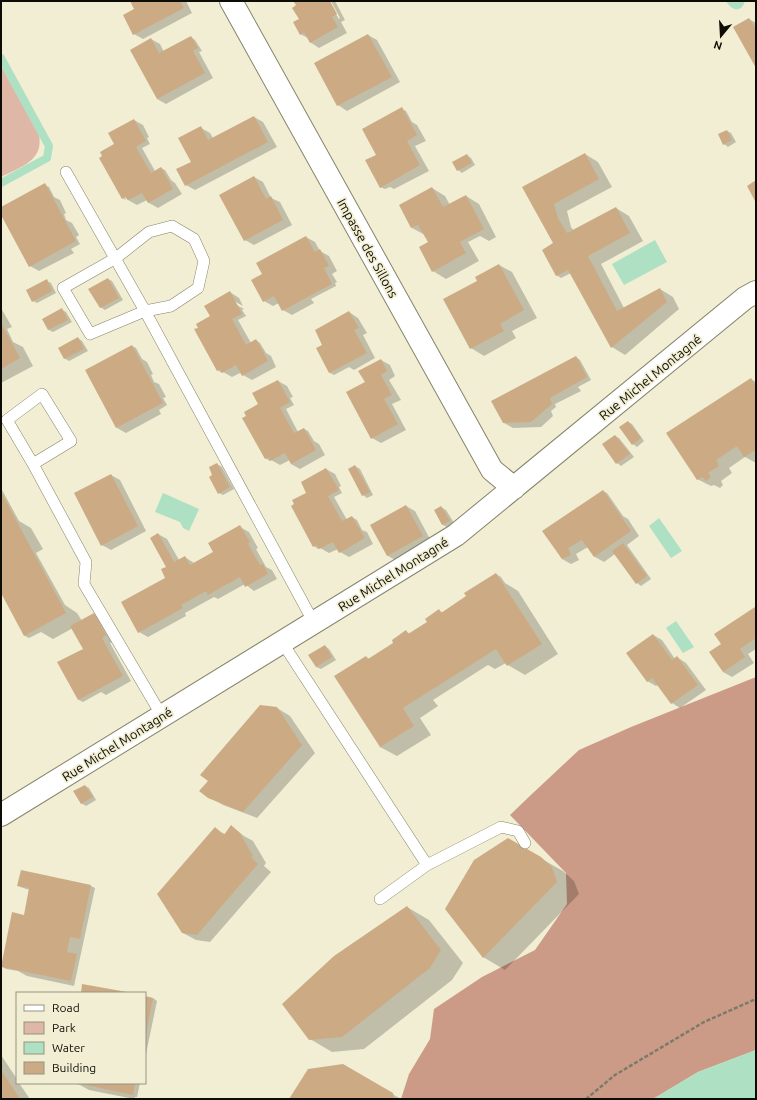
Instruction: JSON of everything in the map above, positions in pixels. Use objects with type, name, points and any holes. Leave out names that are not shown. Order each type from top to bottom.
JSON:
[{"type":"street","name":"Impasse des Sillons","points":[[231,1],[492,470],[514,488]]},
{"type":"street","name":"Rue Michel Montagné","points":[[1,814],[456,535],[745,298],[756,292]]},
{"type":"lane","points":[[66,172],[116,258],[314,622]]},
{"type":"lane","points":[[172,226],[194,238],[204,261],[198,288],[171,306],[144,311],[90,334],[63,288],[116,258],[148,232],[172,226]]},
{"type":"lane","points":[[33,464],[71,441],[42,394],[7,420],[33,464],[86,562],[84,584],[162,716]]},
{"type":"lane","points":[[282,642],[427,865]]},
{"type":"lane","points":[[380,899],[427,865],[501,827],[518,831],[525,843]]},
{"type":"path","points":[[586,1099],[615,1075],[704,1022],[756,999]]},
{"type":"green space","points":[[1,66],[39,135],[40,144],[38,151],[29,162],[1,177]]},
{"type":"shaded area","points":[[756,677],[756,1050],[698,1072],[653,1099],[401,1099],[409,1074],[430,1039],[434,1009],[482,977],[535,950],[567,904],[566,873],[510,815],[579,750],[631,727]]},
{"type":"water","points":[[726,1],[745,1],[741,8],[736,9],[731,7]]},
{"type":"water","points":[[655,240],[667,262],[624,285],[612,264]]},
{"type":"water","points":[[163,493],[199,509],[189,531],[183,528],[180,522],[155,512]]},
{"type":"water","points":[[659,518],[682,551],[671,558],[649,526]]},
{"type":"water","points":[[676,621],[694,647],[683,653],[666,628]]},
{"type":"water","points":[[756,1050],[756,1099],[653,1099],[698,1072]]},
{"type":"building","points":[[130,1],[180,1],[184,8],[133,35],[123,15],[134,9]]},
{"type":"building","points":[[293,1],[330,1],[337,14],[332,17],[338,27],[310,43],[304,32],[300,35],[293,22],[299,19],[292,8],[296,5]]},
{"type":"building","points":[[749,18],[756,29],[756,68],[733,27]]},
{"type":"building","points":[[368,34],[392,77],[337,106],[314,63]]},
{"type":"building","points":[[191,36],[198,48],[193,51],[205,73],[157,99],[130,50],[151,38],[159,53]]},
{"type":"building","points":[[402,107],[417,135],[407,141],[420,165],[380,188],[365,160],[376,155],[362,129]]},
{"type":"building","points":[[254,116],[268,142],[185,186],[176,169],[191,162],[178,138],[201,126],[208,140]]},
{"type":"building","points":[[134,119],[146,141],[136,147],[151,173],[161,167],[173,189],[148,203],[142,193],[128,200],[125,197],[122,199],[99,158],[102,156],[100,152],[114,144],[108,133]]},
{"type":"building","points":[[727,130],[732,140],[723,145],[718,134]]},
{"type":"building","points":[[585,153],[599,179],[554,204],[558,218],[567,233],[616,207],[630,233],[588,256],[617,311],[660,288],[667,302],[611,348],[568,270],[556,276],[542,250],[553,243],[522,187]]},
{"type":"building","points":[[467,154],[472,163],[457,171],[452,162]]},
{"type":"building","points":[[254,176],[266,199],[271,196],[283,220],[244,241],[219,195]]},
{"type":"building","points":[[756,180],[756,201],[755,201],[747,186]]},
{"type":"building","points":[[45,183],[76,241],[29,267],[1,215],[1,207]]},
{"type":"building","points":[[432,187],[443,207],[466,195],[484,229],[460,242],[466,253],[432,272],[419,247],[428,242],[418,225],[411,228],[399,205]]},
{"type":"building","points":[[306,236],[315,252],[320,249],[329,266],[324,268],[332,284],[282,311],[274,296],[263,302],[251,280],[262,274],[256,263]]},
{"type":"building","points":[[499,264],[524,310],[500,324],[504,331],[470,349],[443,299],[477,281],[475,277]]},
{"type":"building","points":[[108,278],[119,298],[100,308],[88,289]]},
{"type":"building","points":[[47,279],[52,291],[32,302],[26,290]]},
{"type":"building","points":[[230,291],[242,314],[232,319],[246,345],[256,339],[268,361],[242,376],[236,365],[222,373],[220,369],[217,371],[194,329],[198,328],[196,324],[210,316],[204,306]]},
{"type":"building","points":[[62,308],[68,320],[48,330],[42,319]]},
{"type":"building","points":[[349,311],[359,328],[354,330],[367,353],[329,373],[316,348],[322,345],[315,330]]},
{"type":"building","points":[[1,323],[20,358],[1,369]]},
{"type":"building","points":[[78,337],[84,349],[64,359],[58,348]]},
{"type":"building","points":[[132,345],[163,403],[116,428],[85,370]]},
{"type":"building","points":[[576,356],[587,377],[550,398],[552,404],[531,422],[503,423],[491,401]]},
{"type":"building","points":[[381,359],[387,371],[381,375],[392,395],[384,399],[398,424],[371,439],[346,392],[365,382],[358,371]]},
{"type":"building","points":[[751,378],[756,386],[756,450],[744,457],[737,446],[716,460],[719,466],[708,473],[711,477],[706,481],[702,477],[697,480],[666,433]]},
{"type":"building","points":[[278,380],[290,402],[280,408],[294,433],[304,428],[316,450],[291,464],[285,453],[270,461],[269,457],[265,459],[242,418],[246,416],[244,412],[258,404],[252,393]]},
{"type":"building","points":[[628,421],[641,438],[632,445],[619,427]]},
{"type":"building","points":[[615,435],[630,454],[616,464],[602,444]]},
{"type":"building","points":[[217,463],[230,487],[218,494],[209,477],[212,475],[209,467]]},
{"type":"building","points":[[355,465],[370,492],[362,496],[348,469]]},
{"type":"building","points":[[326,468],[339,490],[328,496],[342,521],[352,516],[365,538],[339,553],[333,542],[319,549],[317,545],[313,547],[291,506],[294,504],[292,500],[306,493],[301,482]]},
{"type":"building","points":[[111,474],[138,526],[101,546],[74,493]]},
{"type":"building","points":[[603,490],[631,531],[594,557],[582,540],[568,548],[571,555],[562,559],[542,531]]},
{"type":"building","points":[[1,492],[66,613],[24,636],[1,593]]},
{"type":"building","points":[[406,505],[423,536],[387,556],[370,525]]},
{"type":"building","points":[[441,506],[450,521],[442,525],[434,510]]},
{"type":"building","points":[[240,525],[250,542],[248,544],[260,565],[263,564],[268,574],[245,587],[240,577],[208,595],[206,591],[181,605],[183,608],[138,633],[121,602],[165,578],[161,569],[166,567],[150,538],[158,533],[174,562],[185,556],[190,565],[213,552],[208,543]]},
{"type":"building","points":[[623,543],[647,576],[636,584],[612,551]]},
{"type":"building","points":[[496,573],[542,644],[507,666],[496,649],[403,708],[414,726],[380,747],[334,676],[366,656],[368,659],[393,643],[392,640],[406,630],[408,634],[427,622],[425,619],[439,609],[441,613],[466,596],[464,593]]},
{"type":"building","points":[[755,607],[756,638],[740,649],[745,657],[723,672],[709,652],[721,644],[714,634]]},
{"type":"building","points":[[94,613],[106,635],[102,638],[123,676],[78,700],[57,662],[83,649],[70,626]]},
{"type":"building","points":[[653,634],[672,660],[677,656],[698,685],[671,704],[652,678],[647,682],[626,653]]},
{"type":"building","points":[[325,645],[332,657],[316,667],[308,655]]},
{"type":"building","points":[[260,705],[277,707],[302,745],[243,812],[208,798],[199,791],[208,781],[200,775]]},
{"type":"building","points":[[85,785],[93,797],[81,804],[73,791]]},
{"type":"building","points":[[231,825],[240,833],[253,856],[251,857],[258,864],[197,935],[182,933],[157,894],[215,827],[224,835]]},
{"type":"building","points":[[508,838],[541,857],[552,867],[557,882],[483,958],[445,909],[474,860]]},
{"type":"building","points":[[21,870],[91,885],[80,939],[70,937],[67,952],[77,954],[71,981],[1,967],[12,912],[24,915],[29,888],[17,886]]},
{"type":"building","points":[[407,906],[441,950],[430,968],[342,1037],[309,1040],[282,1004],[334,956]]},
{"type":"building","points":[[82,984],[127,992],[81,992]]},
{"type":"building","points":[[146,996],[153,998],[146,1034]]},
{"type":"building","points":[[343,1064],[393,1093],[394,1099],[289,1099],[308,1069]]},
{"type":"building","points":[[1,1070],[20,1099],[1,1099]]},
{"type":"building","points":[[82,1084],[135,1084],[133,1095]]},
{"type":"waterway","points":[[1,58],[49,146],[47,158],[1,183]]}]
